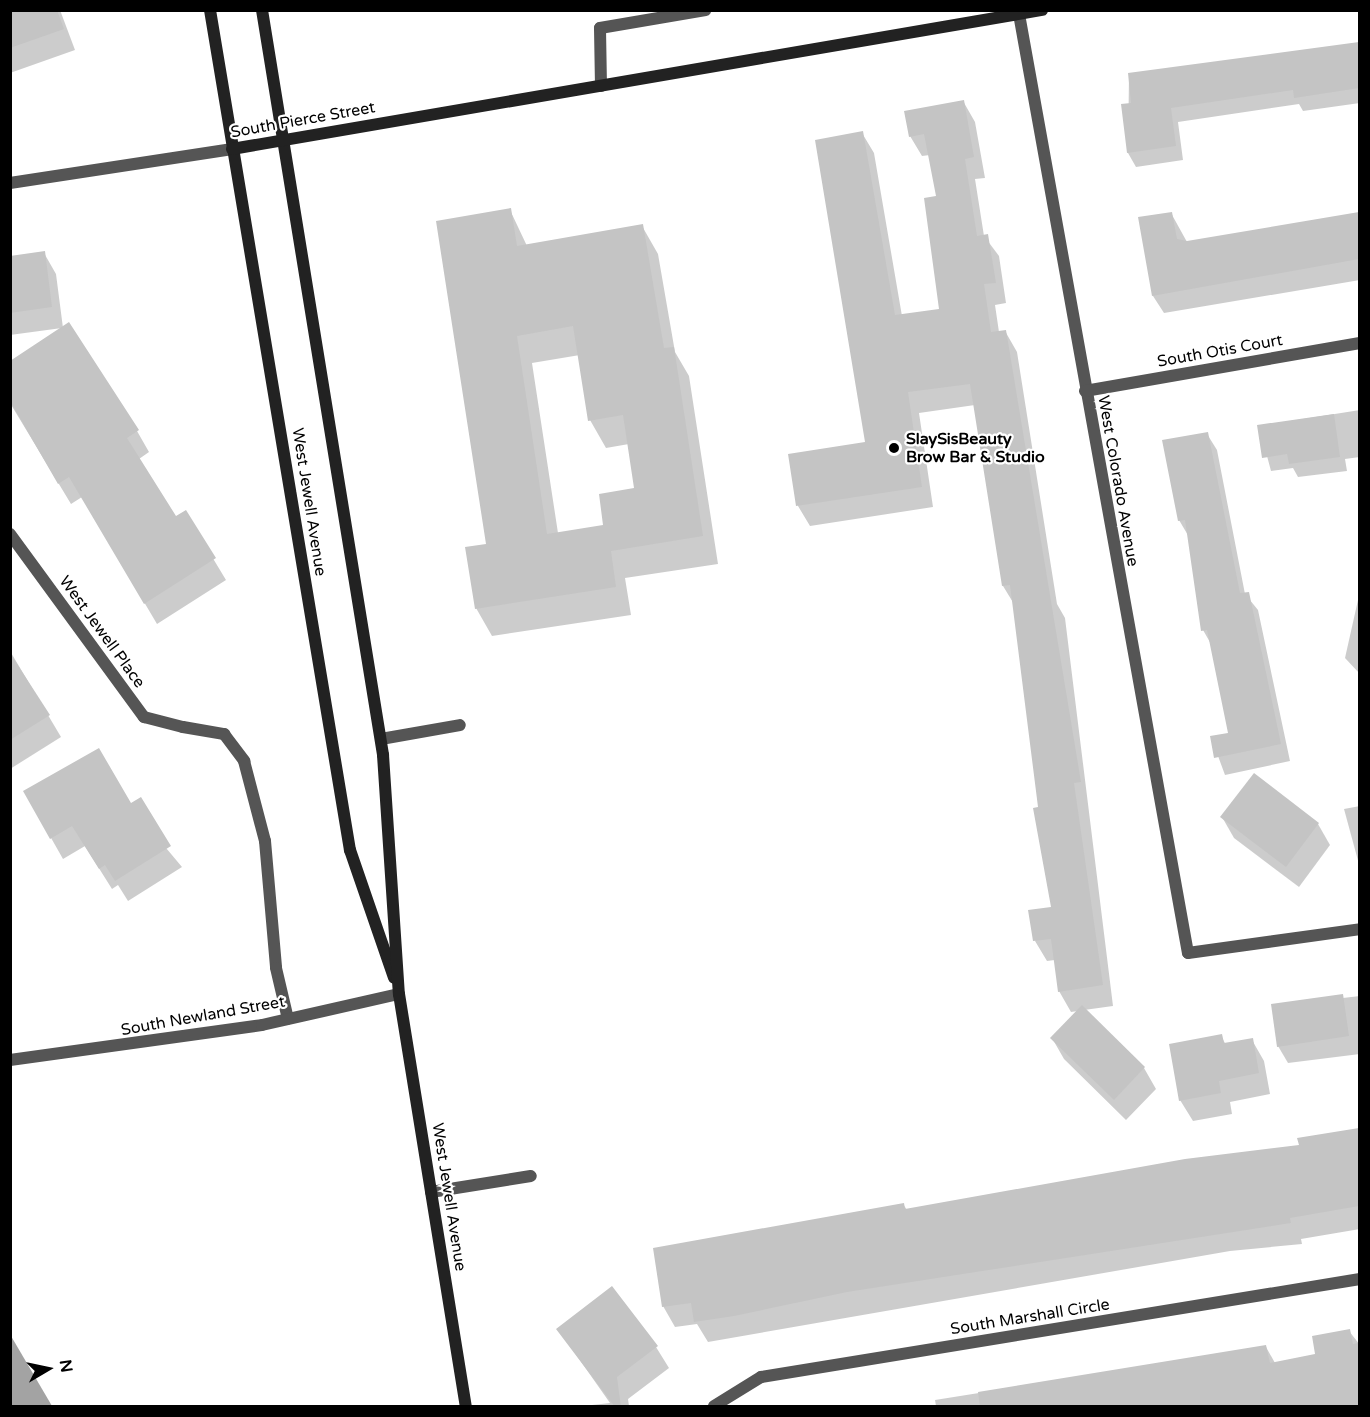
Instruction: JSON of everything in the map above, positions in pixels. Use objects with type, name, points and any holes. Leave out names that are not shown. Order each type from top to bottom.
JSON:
[{"type":"main road","name":"West Jewell Avenue","points":[[210,10],[350,850],[399,994]]},
{"type":"main road","name":"West Jewell Avenue","points":[[262,10],[381,739],[399,994],[466,1407]]},
{"type":"main road","name":"South Pierce Street","points":[[232,149],[1042,10]]},
{"type":"street","points":[[601,86],[600,28],[705,10]]},
{"type":"street","name":"West Colorado Avenue","points":[[1019,14],[1085,391],[1188,952],[1359,929]]},
{"type":"street","name":"South Pierce Street","points":[[10,183],[232,149]]},
{"type":"street","name":"South Otis Court","points":[[1085,391],[1359,344]]},
{"type":"street","name":"West Jewell Place","points":[[10,534],[144,717],[224,734],[244,761],[264,841],[276,968],[288,1019]]},
{"type":"street","points":[[381,739],[460,725]]},
{"type":"street","name":"South Newland Street","points":[[10,1060],[288,1019],[399,994]]},
{"type":"street","points":[[431,1192],[531,1176]]},
{"type":"street","name":"South Marshall Circle","points":[[714,1407],[760,1377],[1359,1280]]},
{"type":"shaded area","points":[[11,1336],[52,1406],[11,1406]]},
{"type":"building","points":[[10,10],[57,10],[64,29],[10,48]]},
{"type":"building","points":[[1359,42],[1359,88],[1294,98],[1293,90],[1171,108],[1176,146],[1127,153],[1121,104],[1131,103],[1128,73]]},
{"type":"building","points":[[964,100],[974,157],[965,159],[977,236],[988,234],[996,283],[984,284],[991,332],[1006,330],[1081,782],[1074,783],[1103,985],[1058,992],[1051,939],[1033,941],[1028,910],[1051,907],[1033,808],[1038,807],[1010,585],[1002,586],[970,384],[908,392],[922,487],[796,506],[788,454],[865,442],[815,140],[863,131],[895,315],[939,309],[924,198],[936,196],[924,134],[909,137],[904,111]]},
{"type":"building","points":[[511,208],[517,246],[643,224],[664,348],[674,347],[703,536],[611,551],[616,587],[475,609],[465,547],[486,544],[436,221]],"holes":[[[573,326],[588,421],[623,415],[634,488],[599,494],[603,525],[547,534],[517,336]]]},
{"type":"building","points":[[1172,212],[1177,239],[1187,241],[1359,212],[1359,259],[1152,296],[1138,217]]},
{"type":"building","points":[[45,251],[52,307],[10,313],[10,256]]},
{"type":"building","points":[[69,322],[139,430],[127,438],[176,516],[186,510],[216,558],[144,604],[69,477],[58,484],[10,401],[10,361]]},
{"type":"building","points":[[1334,414],[1340,457],[1289,464],[1287,454],[1262,458],[1257,425]]},
{"type":"building","points":[[1208,432],[1240,593],[1249,592],[1281,744],[1214,758],[1210,736],[1228,733],[1207,630],[1201,631],[1185,520],[1178,521],[1162,440]]},
{"type":"building","points":[[10,653],[50,715],[10,740]]},
{"type":"building","points":[[99,748],[131,803],[141,797],[171,846],[115,881],[105,865],[99,869],[72,826],[50,839],[23,791]]},
{"type":"building","points":[[1254,773],[1319,823],[1286,867],[1220,817]]},
{"type":"building","points":[[1343,994],[1349,1036],[1277,1047],[1271,1004]]},
{"type":"building","points":[[1082,1005],[1145,1067],[1114,1100],[1050,1038]]},
{"type":"building","points":[[1222,1034],[1224,1043],[1253,1038],[1259,1073],[1219,1081],[1221,1093],[1179,1101],[1169,1044]]},
{"type":"building","points":[[1359,1128],[1359,1206],[1290,1218],[1291,1223],[847,1292],[734,1316],[694,1322],[691,1303],[662,1307],[653,1248],[904,1203],[905,1209],[1185,1159],[1299,1145],[1297,1138]]},
{"type":"building","points":[[612,1286],[658,1346],[617,1377],[621,1407],[615,1407],[556,1329]]},
{"type":"building","points":[[1350,1329],[1353,1344],[1359,1343],[1359,1407],[980,1407],[978,1392],[1266,1345],[1270,1363],[1315,1354],[1312,1336]]},
{"type":"place","name":"SlaySisBeauty Brow Bar & Studio","points":[[894,448]]}]
